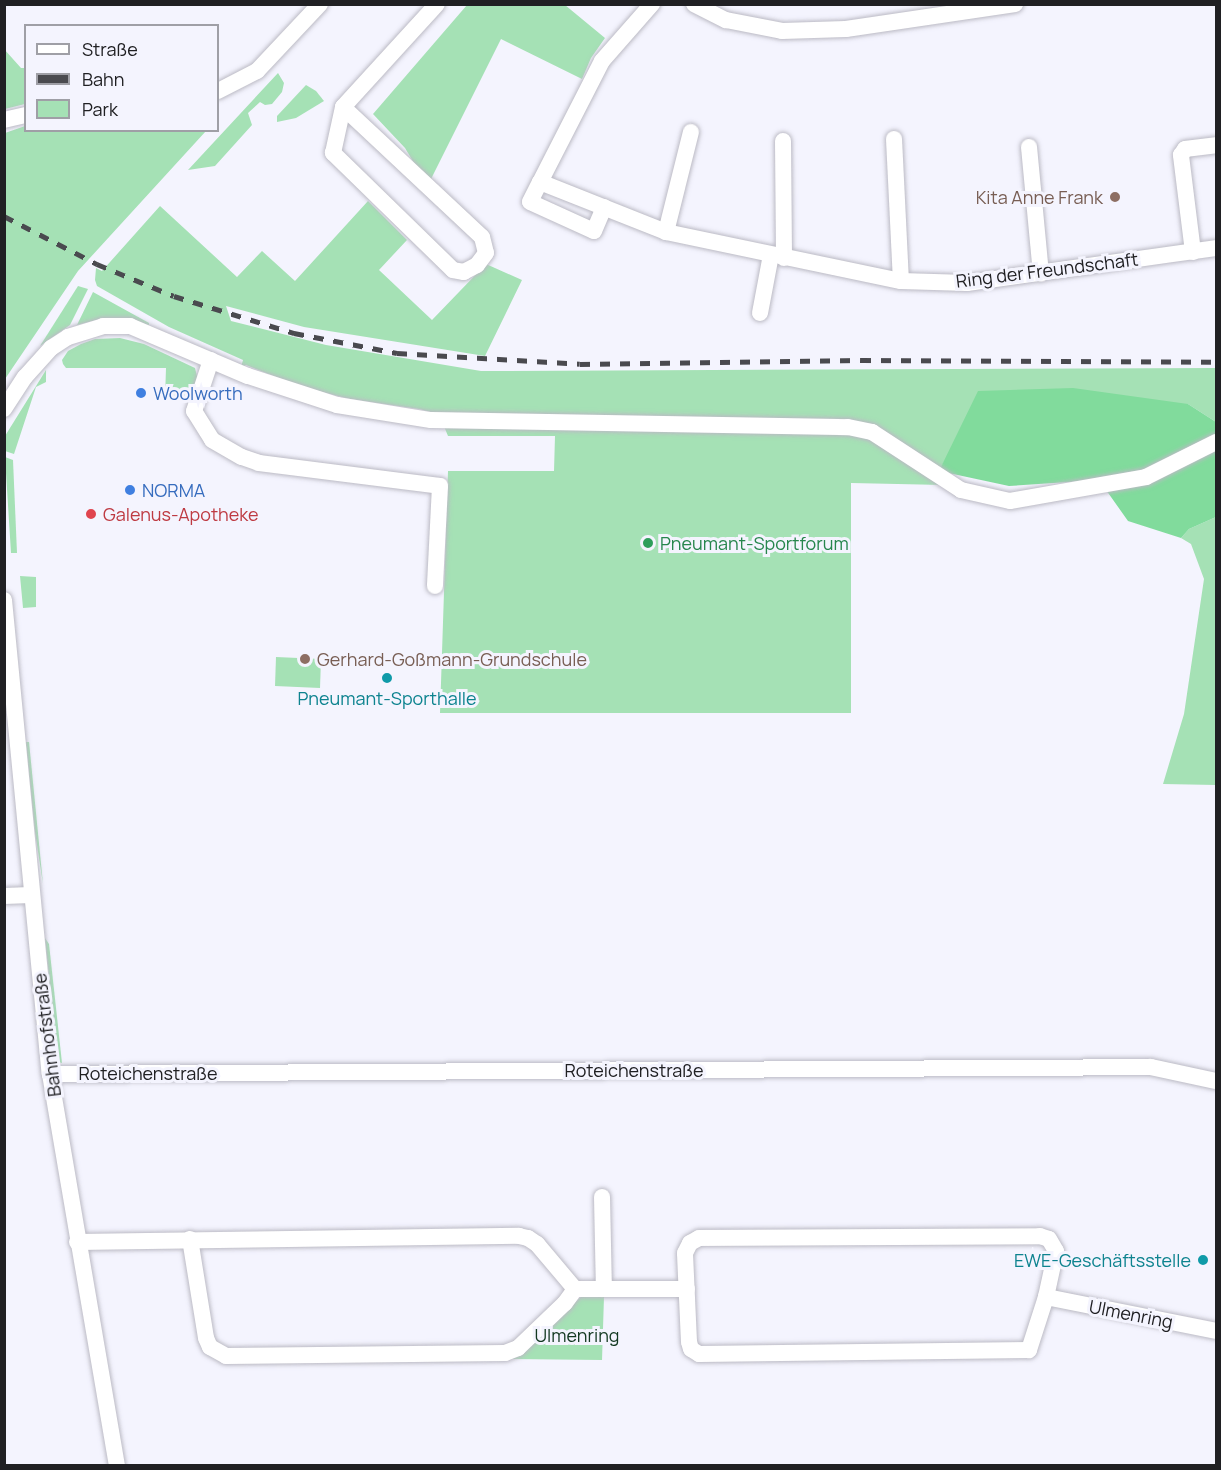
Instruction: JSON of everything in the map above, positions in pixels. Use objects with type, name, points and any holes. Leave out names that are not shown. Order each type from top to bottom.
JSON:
[{"type":"street","points":[[219,90],[257,71],[320,4]]},
{"type":"street","points":[[343,107],[482,237],[486,253],[477,265],[464,272],[453,270],[333,153],[343,107],[437,4]]},
{"type":"street","points":[[604,207],[594,231],[530,202],[602,61],[652,4]]},
{"type":"street","points":[[694,4],[726,20],[782,31],[846,29],[982,7],[1015,4]]},
{"type":"street","points":[[4,120],[24,115]]},
{"type":"street","points":[[666,232],[691,132]]},
{"type":"street","points":[[894,139],[900,281]]},
{"type":"street","points":[[760,314],[777,256],[783,141]]},
{"type":"street","points":[[1193,252],[1181,154],[1185,149],[1216,145]]},
{"type":"street","points":[[1029,147],[1041,273]]},
{"type":"street","name":"Ring der Freundschaft","points":[[540,182],[666,232],[900,281],[967,283],[1216,248]]},
{"type":"street","points":[[4,409],[25,377],[51,348],[81,331],[104,326],[130,326],[248,376],[337,405],[430,420],[849,427],[872,432],[961,490],[1010,501],[1146,477],[1216,442]]},
{"type":"street","points":[[211,360],[194,411],[212,440],[242,457],[259,463],[440,486],[435,586]]},
{"type":"street","name":"Bahnhofstraße","points":[[4,600],[50,1074],[117,1466]]},
{"type":"street","points":[[4,896],[31,895]]},
{"type":"street","name":"Roteichenstraße","points":[[50,1074],[1151,1067],[1216,1081]]},
{"type":"street","points":[[602,1197],[604,1289]]},
{"type":"street","points":[[77,1242],[519,1236],[528,1238],[537,1244],[575,1289],[687,1288]]},
{"type":"street","points":[[1040,1236],[1049,1239],[1056,1251],[1046,1297],[1033,1344],[1029,1350],[1020,1352],[699,1354],[688,1342],[685,1253],[690,1243],[699,1238],[1040,1236]]},
{"type":"street","points":[[190,1239],[207,1338],[210,1347],[226,1356],[505,1353],[518,1348],[566,1303],[575,1289]]},
{"type":"street","name":"Ulmenring","points":[[1046,1297],[1216,1331]]},
{"type":"green space","points":[[467,5],[565,5],[605,38],[591,58],[582,79],[501,39],[431,179],[414,163],[405,148],[373,114]]},
{"type":"green space","points":[[4,49],[21,68],[24,68],[24,104],[5,109]]},
{"type":"green space","points":[[278,73],[284,83],[282,92],[272,104],[265,105],[260,102],[248,113],[252,125],[215,166],[188,170]]},
{"type":"green space","points":[[306,85],[316,91],[324,101],[296,118],[277,122],[277,116]]},
{"type":"green space","points":[[24,126],[24,132],[205,132],[78,271],[5,379],[5,133]]},
{"type":"green space","points":[[368,201],[407,240],[379,270],[432,320],[486,264],[522,280],[485,356],[304,327],[226,306],[231,321],[326,345],[481,371],[1216,368],[1216,422],[1188,404],[953,446],[939,471],[944,485],[851,483],[851,713],[440,713],[448,471],[554,471],[555,436],[448,436],[439,414],[350,399],[302,387],[246,365],[241,367],[243,360],[169,327],[97,286],[95,280],[96,268],[102,271],[160,206],[237,277],[262,251],[295,281]]},
{"type":"green space","points":[[78,286],[88,289],[70,325],[40,346]]},
{"type":"green space","points":[[93,292],[149,325],[100,319],[77,325]]},
{"type":"green space","points":[[120,338],[144,344],[195,368],[198,380],[192,398],[165,398],[166,368],[66,368],[63,364],[62,360],[68,351],[81,344],[95,339]]},
{"type":"green space","points":[[46,370],[46,382],[36,387],[14,454],[5,451],[5,436]]},
{"type":"green space","points":[[1073,388],[1188,404],[1216,422],[1216,517],[1189,529],[1181,538],[1128,521],[1099,480],[1009,486],[939,471],[978,391]]},
{"type":"green space","points":[[5,457],[13,460],[17,553],[11,553]]},
{"type":"green space","points":[[1216,517],[1216,785],[1163,784],[1184,714],[1204,579],[1191,544],[1181,538],[1189,529]]},
{"type":"green space","points":[[20,576],[36,577],[36,607],[23,608]]},
{"type":"green space","points":[[276,657],[321,659],[320,688],[275,686]]},
{"type":"green space","points":[[26,742],[29,742],[43,884],[35,832]]},
{"type":"green space","points":[[45,938],[49,944],[62,1063],[58,1062]]},
{"type":"green space","name":"Ulmenring","points":[[604,1296],[602,1360],[512,1359],[581,1297]]},
{"type":"railway","points":[[4,216],[97,264],[174,296],[294,333],[397,353],[580,364],[861,360],[1216,362]]},
{"type":"place","name":"Kita Anne Frank","points":[[1115,197]]},
{"type":"place","name":"Woolworth","points":[[141,393]]},
{"type":"place","name":"NORMA","points":[[130,490]]},
{"type":"place","name":"Galenus-Apotheke","points":[[91,514]]},
{"type":"place","name":"Pneumant-Sportforum","points":[[648,543]]},
{"type":"place","name":"Gerhard-Goßmann-Grundschule","points":[[305,659]]},
{"type":"place","name":"Pneumant-Sporthalle","points":[[387,678]]},
{"type":"place","name":"EWE-Geschäftsstelle","points":[[1203,1260]]}]
